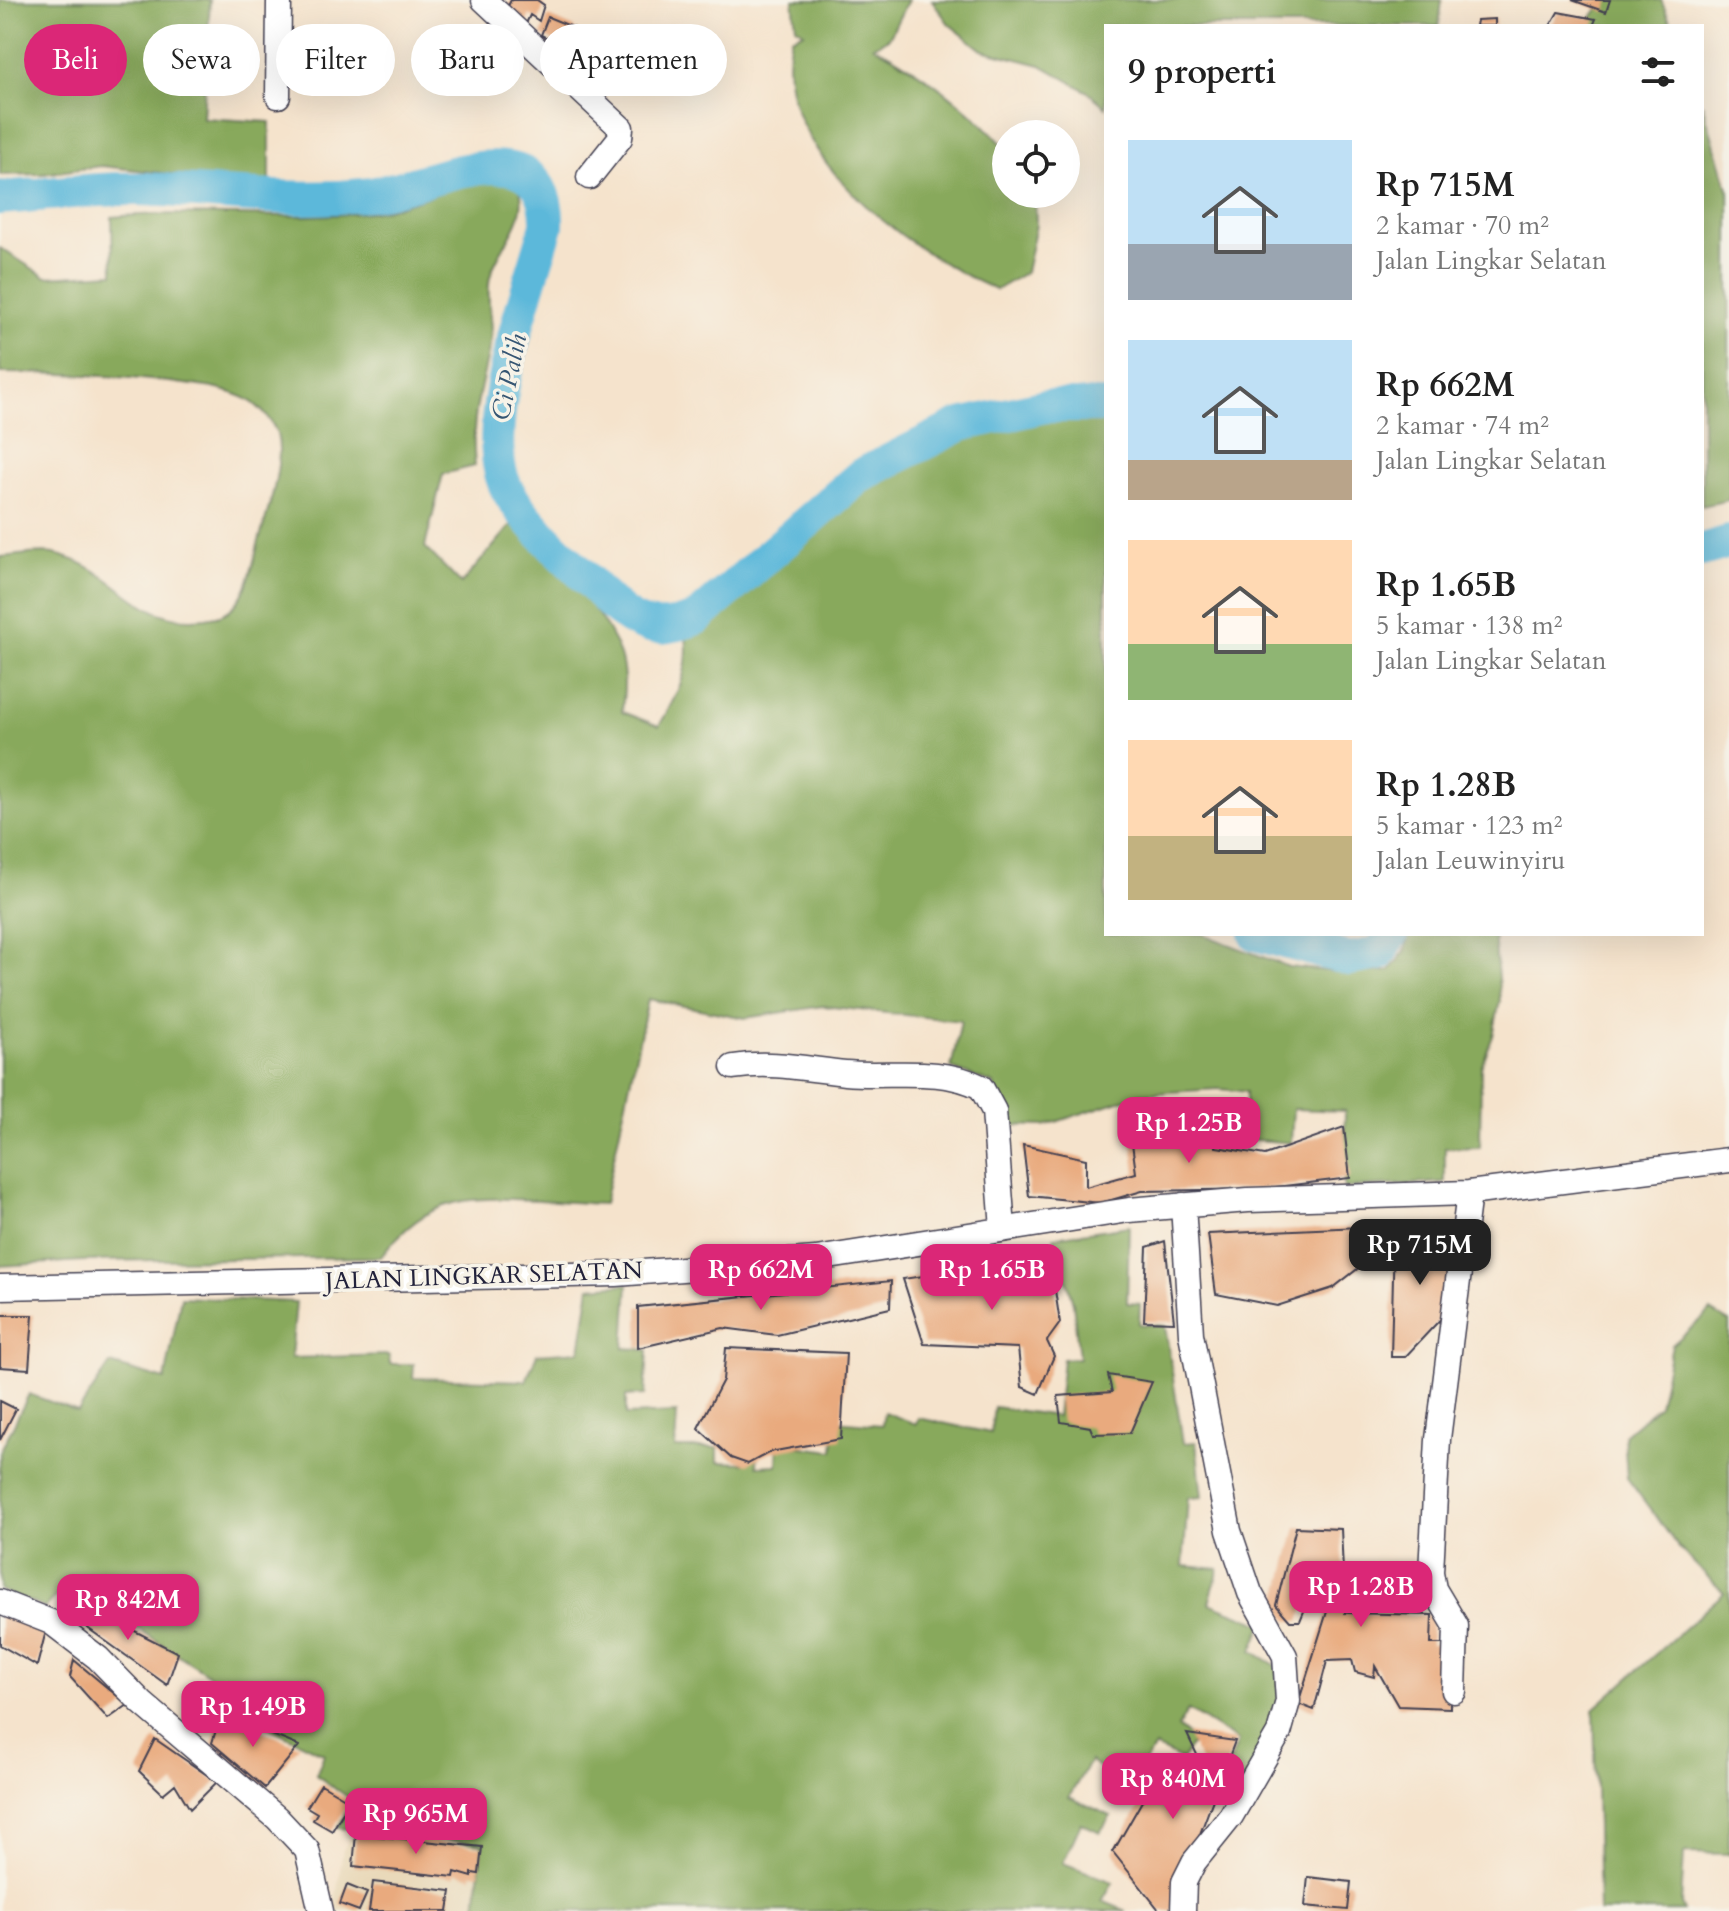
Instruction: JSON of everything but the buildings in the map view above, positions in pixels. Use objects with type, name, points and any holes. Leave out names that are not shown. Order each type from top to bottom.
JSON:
[{"type":"street","points":[[279,0],[279,24]]},
{"type":"street","points":[[484,0],[621,128],[620,138],[589,177]]},
{"type":"street","points":[[733,1067],[782,1063],[846,1073],[948,1076],[981,1087],[994,1111],[1003,1229]]},
{"type":"street","name":"JALAN LINGKAR SELATAN","points":[[0,1287],[616,1274],[816,1259],[928,1244],[1065,1217],[1183,1205],[1469,1193],[1729,1160]]},
{"type":"street","points":[[1454,1691],[1456,1626],[1434,1589],[1431,1572],[1438,1439],[1469,1193]]},
{"type":"street","points":[[1183,1205],[1191,1334],[1229,1531],[1250,1593],[1285,1656],[1288,1701],[1279,1733],[1231,1816],[1194,1862],[1184,1882],[1183,1911]]},
{"type":"street","points":[[0,1602],[51,1622],[86,1649],[142,1703],[277,1818],[307,1850],[321,1911]]},
{"type":"shaded area","points":[[355,1830],[482,1844],[476,1911],[334,1911],[343,1850]]},
{"type":"green space","points":[[0,0],[210,0],[209,24],[143,24],[143,96],[204,96],[203,118],[270,122],[270,185],[101,166],[43,174],[0,175]]},
{"type":"green space","points":[[793,0],[908,0],[889,38],[874,46],[944,91],[992,134],[992,208],[1035,208],[1036,225],[1026,272],[996,290],[923,250],[886,223],[851,191],[822,156],[800,119],[789,79],[791,38],[804,32],[796,27]]},
{"type":"green space","points":[[932,0],[1442,0],[1439,24],[1104,24],[1104,105],[1088,92],[1041,65],[982,50],[949,24]]},
{"type":"green space","points":[[1605,0],[1661,0],[1671,24],[1587,24]]},
{"type":"green space","points":[[1704,110],[1729,192],[1729,500],[1704,506]]},
{"type":"green space","points":[[494,180],[519,186],[522,199],[517,222],[490,277],[491,336],[475,417],[475,466],[443,474],[425,547],[461,584],[514,522],[588,601],[612,636],[623,669],[622,712],[659,726],[684,672],[686,637],[703,629],[731,608],[865,485],[922,454],[971,433],[1023,420],[1072,414],[1104,419],[1104,936],[1207,936],[1289,967],[1347,973],[1389,971],[1405,951],[1409,936],[1494,936],[1500,1000],[1493,1036],[1481,1067],[1480,1147],[1445,1148],[1445,1182],[1344,1188],[1345,1111],[1293,1109],[1291,1143],[1245,1139],[1246,1092],[1219,1089],[1140,1094],[1044,1126],[1003,1125],[994,1084],[951,1068],[961,1021],[823,1006],[745,1018],[648,999],[604,1204],[507,1199],[454,1203],[432,1211],[413,1224],[381,1257],[83,1261],[0,1266],[0,557],[54,554],[78,562],[149,608],[168,616],[190,619],[217,616],[235,605],[247,585],[274,488],[279,446],[275,428],[262,411],[246,398],[223,390],[127,378],[0,373],[0,248],[46,277],[113,273],[112,217],[176,214],[306,216],[370,212]]},
{"type":"green space","points":[[1129,1226],[1127,1303],[1140,1304],[1139,1324],[1165,1326],[1183,1443],[1196,1442],[1202,1497],[1188,1498],[1183,1566],[1219,1569],[1209,1603],[1263,1624],[1252,1651],[1277,1666],[1282,1703],[1243,1788],[1225,1776],[1238,1741],[1188,1710],[1178,1727],[1194,1741],[1182,1760],[1155,1747],[1129,1786],[1090,1761],[1069,1797],[1111,1816],[1100,1832],[1081,1823],[1063,1863],[1113,1882],[1102,1901],[1126,1911],[476,1911],[482,1844],[338,1828],[352,1800],[316,1775],[324,1754],[209,1699],[220,1682],[68,1583],[45,1608],[0,1590],[0,1452],[29,1394],[78,1412],[110,1364],[165,1380],[181,1297],[296,1302],[291,1358],[389,1355],[390,1364],[414,1364],[413,1378],[526,1381],[537,1354],[580,1351],[590,1287],[628,1284],[624,1348],[648,1350],[645,1395],[626,1396],[626,1415],[677,1413],[675,1448],[718,1448],[718,1462],[744,1463],[758,1445],[757,1466],[777,1465],[778,1444],[833,1451],[835,1421],[882,1425],[884,1412],[916,1424],[918,1418],[991,1433],[994,1407],[1057,1416],[1063,1359],[1079,1358],[1073,1303],[1054,1237]]},
{"type":"green space","points":[[1711,1311],[1729,1322],[1729,1854],[1684,1853],[1681,1904],[1684,1911],[1599,1911],[1594,1709],[1724,1593],[1680,1549],[1627,1478],[1624,1435],[1659,1405],[1672,1345]]},
{"type":"waterway","name":"Ci Palih","points":[[0,198],[122,189],[342,197],[387,191],[473,169],[507,168],[527,175],[543,196],[547,225],[508,360],[497,434],[499,466],[508,491],[536,528],[617,609],[639,623],[651,626],[680,624],[697,618],[861,475],[960,425],[1046,406],[1104,406]]},
{"type":"waterway","name":"Ci Palih","points":[[1704,549],[1729,542]]},
{"type":"waterway","name":"Ci Palih","points":[[1263,936],[1349,959],[1379,954],[1391,936]]}]
